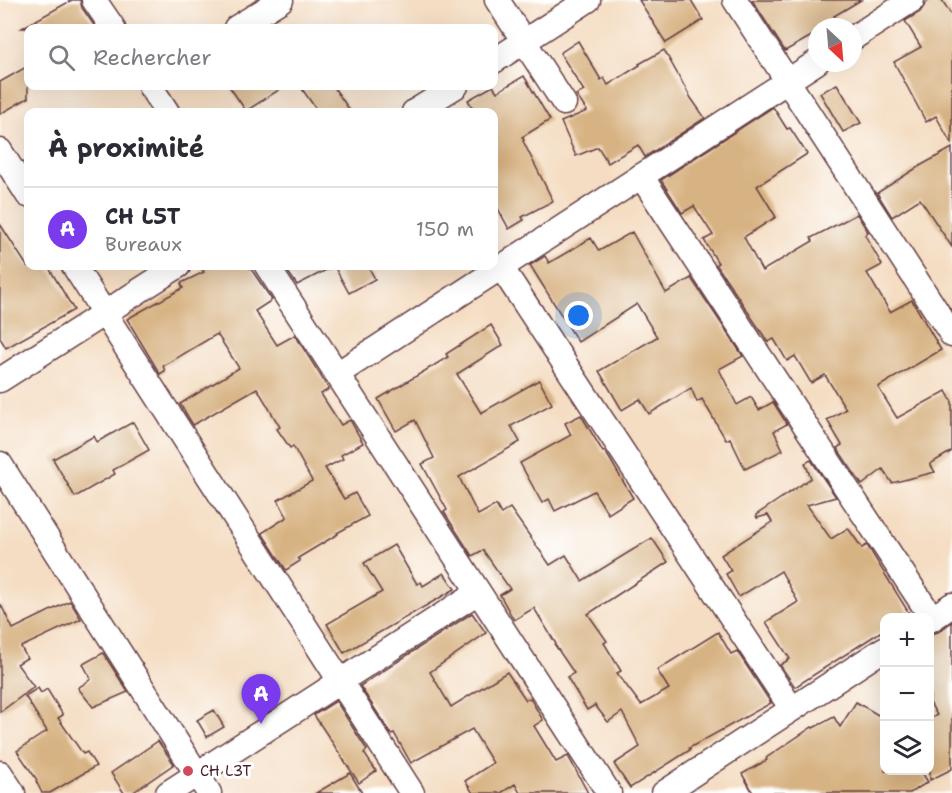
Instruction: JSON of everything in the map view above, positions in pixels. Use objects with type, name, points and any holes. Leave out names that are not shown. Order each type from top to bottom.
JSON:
[{"type":"street","points":[[94,0],[110,24]]},
{"type":"street","points":[[243,24],[281,0]]},
{"type":"street","points":[[497,0],[564,103]]},
{"type":"street","points":[[498,58],[588,0]]},
{"type":"street","points":[[735,0],[952,335]]},
{"type":"street","points":[[862,32],[912,0]]},
{"type":"street","points":[[498,269],[808,68]]},
{"type":"street","points":[[153,90],[165,108]]},
{"type":"street","points":[[420,108],[450,90]]},
{"type":"street","points":[[0,151],[24,189]]},
{"type":"street","points":[[641,176],[938,614]]},
{"type":"street","points":[[501,267],[792,709]]},
{"type":"street","points":[[77,270],[412,793]]},
{"type":"street","points":[[0,380],[172,270]]},
{"type":"street","points":[[270,270],[609,793]]},
{"type":"street","points":[[337,374],[496,270]]},
{"type":"street","points":[[0,464],[203,784]]},
{"type":"street","points":[[168,793],[203,784],[340,682],[478,592]]},
{"type":"street","points":[[664,793],[880,652]]},
{"type":"street","points":[[0,773],[13,793]]},
{"type":"building","points":[[72,0],[80,0],[82,8],[93,24],[29,24]]},
{"type":"building","points":[[639,0],[691,0],[703,20],[666,43]]},
{"type":"building","points":[[752,0],[861,0],[834,16],[835,18],[808,18],[808,38],[785,51]]},
{"type":"building","points":[[930,0],[942,0],[952,16],[952,145],[936,116],[926,122],[894,62],[921,47],[905,21],[920,12]]},
{"type":"building","points":[[578,41],[601,80],[604,78],[608,85],[664,50],[705,118],[645,157],[638,145],[608,163],[598,147],[576,156],[561,122],[587,111],[576,95],[584,91],[560,53]]},
{"type":"building","points":[[24,68],[24,90],[28,90],[28,98],[0,114],[0,82]]},
{"type":"building","points":[[524,76],[550,120],[522,137],[553,201],[522,217],[524,220],[509,229],[498,208],[498,108],[473,108],[468,100],[486,90],[497,92]]},
{"type":"building","points":[[837,84],[861,123],[843,132],[820,93]]},
{"type":"building","points":[[232,90],[279,90],[251,108],[244,108]]},
{"type":"building","points":[[303,90],[336,90],[348,108],[315,108]]},
{"type":"building","points":[[773,107],[807,154],[757,186],[776,217],[744,237],[762,271],[813,241],[811,238],[857,214],[868,232],[865,235],[882,265],[867,273],[890,312],[912,300],[941,350],[878,387],[897,418],[946,391],[952,402],[952,451],[930,464],[935,472],[892,483],[883,469],[862,485],[837,448],[842,445],[827,420],[846,409],[825,375],[811,383],[795,356],[787,361],[774,339],[768,342],[716,264],[718,263],[704,240],[713,235],[694,206],[682,213],[661,180]]},
{"type":"building","points":[[952,148],[952,247],[920,199],[892,217],[877,193]]},
{"type":"building","points":[[0,224],[24,261],[24,270],[50,270],[74,310],[6,348],[0,338]]},
{"type":"building","points":[[632,232],[666,293],[691,278],[743,356],[719,369],[737,405],[751,397],[759,410],[773,402],[787,424],[774,431],[783,450],[745,469],[730,438],[726,440],[702,399],[697,402],[691,388],[649,414],[640,399],[622,410],[599,371],[657,337],[637,304],[578,342],[530,265],[545,256],[549,263],[591,238],[599,251]]},
{"type":"building","points":[[203,270],[252,270],[272,300],[255,311],[277,345],[295,335],[329,389],[321,394],[341,425],[350,420],[363,443],[341,455],[343,459],[325,468],[344,499],[355,493],[368,516],[298,558],[300,561],[286,570],[262,533],[287,517],[278,500],[312,481],[293,446],[290,448],[277,429],[280,427],[257,388],[193,425],[180,404],[239,368],[217,334],[163,366],[165,371],[160,374],[127,319],[183,288],[181,283],[204,272]]},
{"type":"building","points":[[287,270],[326,270],[297,285]]},
{"type":"building","points":[[336,270],[370,270],[375,279],[349,293]]},
{"type":"building","points":[[491,325],[503,345],[457,374],[481,413],[539,380],[552,404],[511,426],[520,442],[459,477],[478,515],[496,505],[501,514],[510,508],[550,565],[566,555],[582,581],[652,538],[668,562],[588,614],[607,641],[604,643],[621,671],[617,673],[641,705],[669,689],[657,670],[718,632],[731,654],[737,651],[771,703],[689,748],[690,750],[630,788],[614,764],[640,747],[622,712],[608,722],[595,705],[587,710],[567,677],[574,673],[534,608],[514,620],[500,595],[510,589],[483,550],[472,556],[444,512],[447,510],[422,464],[434,458],[415,420],[396,431],[378,399],[448,357],[446,354]]},
{"type":"building","points":[[581,415],[633,498],[608,514],[594,491],[555,511],[549,499],[542,503],[520,463],[571,435],[565,423]]},
{"type":"building","points":[[133,422],[149,450],[113,470],[115,474],[75,497],[53,459],[94,436],[97,442]]},
{"type":"building","points":[[811,460],[836,497],[807,505],[831,539],[848,528],[862,548],[867,545],[909,613],[880,613],[880,632],[795,687],[780,665],[790,659],[766,622],[798,602],[781,571],[739,597],[726,574],[731,571],[721,555],[772,522],[768,515],[757,518],[756,515],[811,478],[805,463]]},
{"type":"building","points":[[394,545],[417,584],[421,582],[423,586],[444,573],[455,589],[344,653],[327,624],[382,592],[364,563]]},
{"type":"building","points":[[70,601],[81,619],[21,647],[27,658],[17,664],[34,687],[0,712],[0,603],[13,629]]},
{"type":"building","points":[[472,613],[486,633],[430,672],[451,707],[507,672],[526,700],[530,698],[543,720],[534,726],[556,762],[568,756],[588,793],[520,793],[515,784],[501,793],[473,793],[465,781],[493,763],[472,729],[411,763],[394,733],[391,734],[360,686]]},
{"type":"building","points":[[952,622],[952,769],[930,780],[930,775],[934,775],[934,717],[937,715],[934,710],[934,633]]},
{"type":"building","points":[[103,653],[128,692],[93,707],[78,688],[91,679],[83,664]]},
{"type":"building","points":[[38,688],[41,693],[47,689],[63,715],[58,718],[83,754],[87,752],[96,766],[50,793],[42,793],[37,780],[17,751],[47,731],[25,696]]},
{"type":"building","points":[[336,701],[367,750],[364,753],[376,771],[359,783],[314,715]]},
{"type":"building","points":[[856,702],[880,716],[880,775],[924,775],[928,782],[910,793],[753,793],[742,774],[767,760],[766,758],[812,727],[834,717],[840,727]]},
{"type":"building","points":[[214,710],[224,727],[207,737],[197,720]]},
{"type":"building","points":[[158,741],[174,764],[132,793],[124,793],[111,773]]},
{"type":"building","points":[[350,773],[362,793],[316,793]]},
{"type":"place","name":"CH L5T","points":[[261,724]]},
{"type":"place","name":"CH L3T","points":[[188,771]]}]
